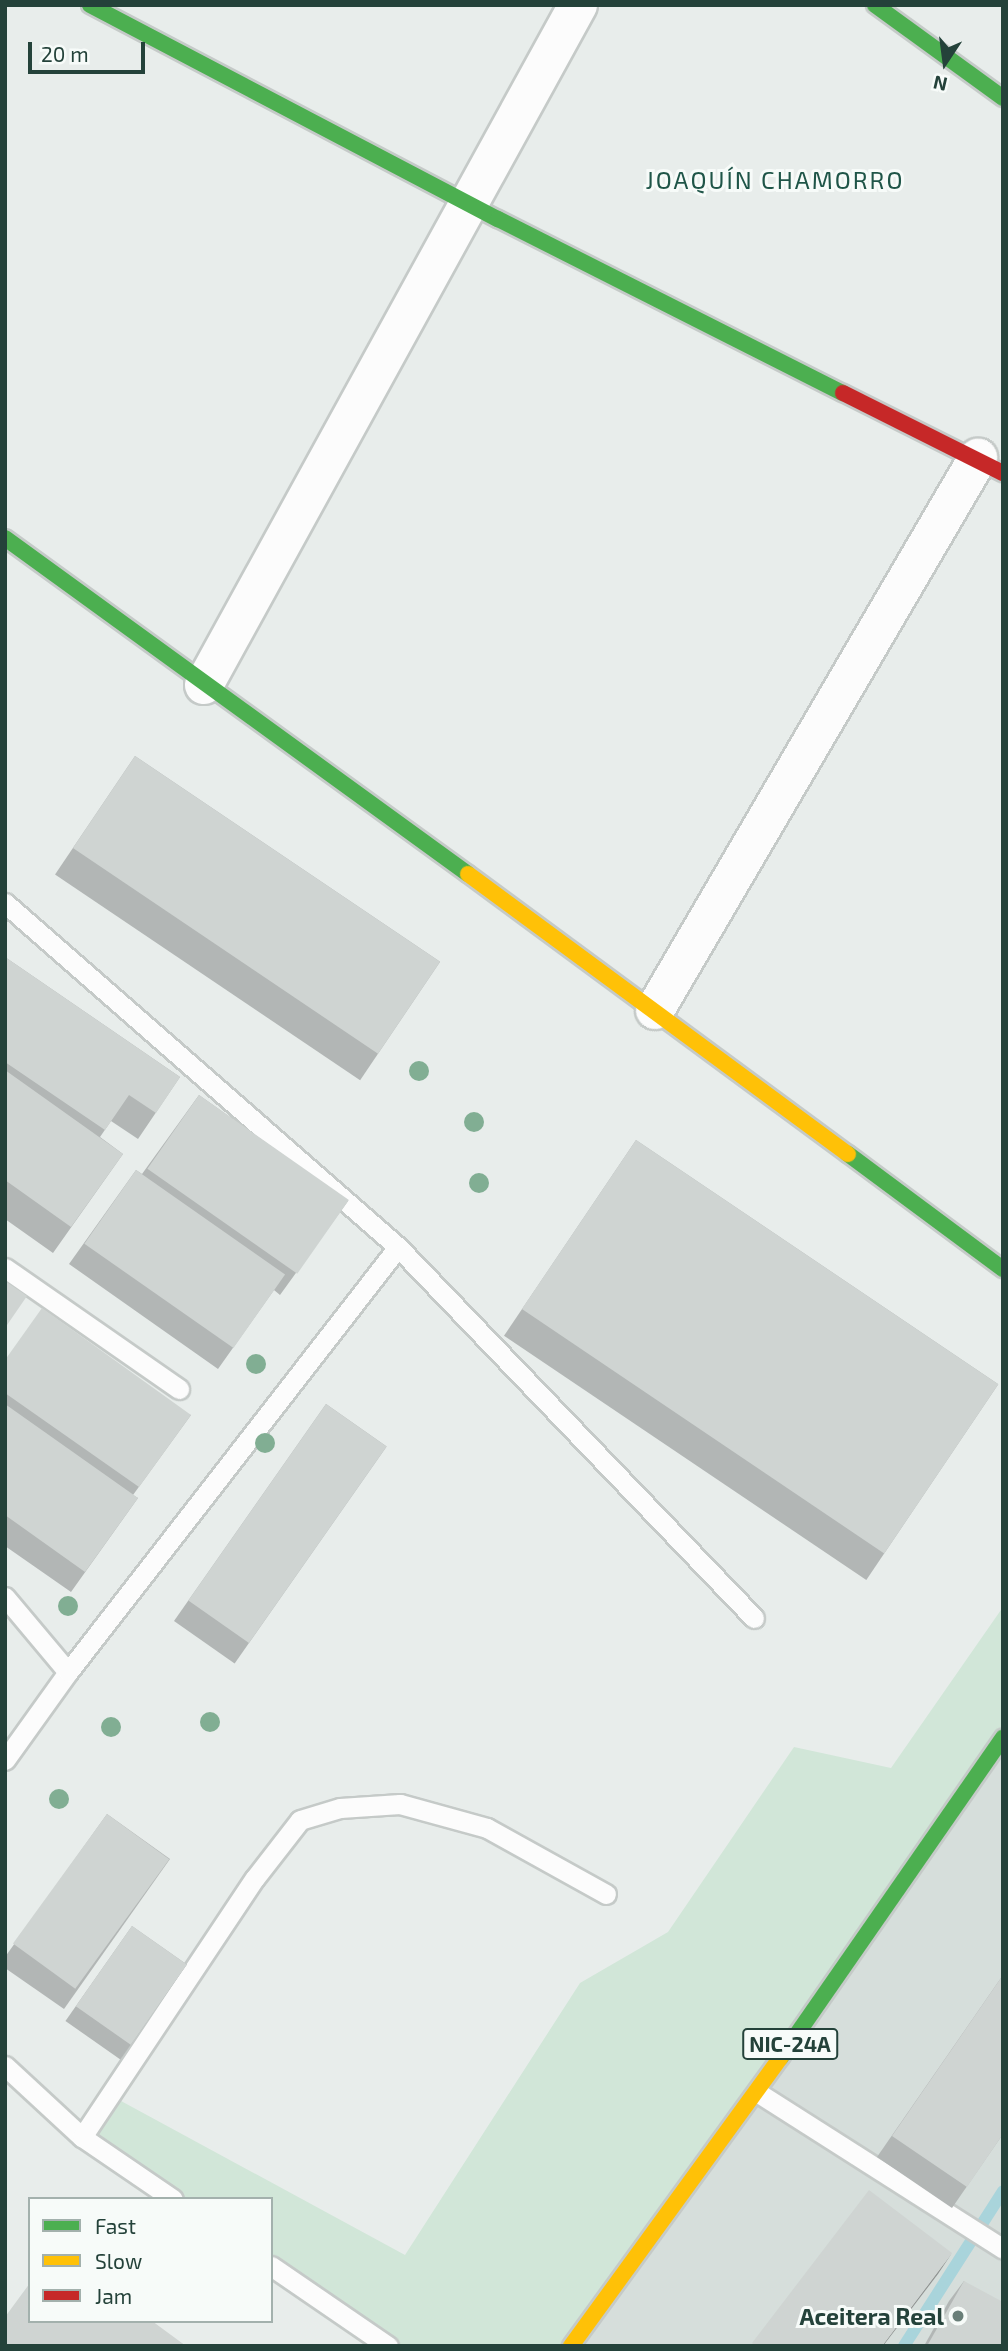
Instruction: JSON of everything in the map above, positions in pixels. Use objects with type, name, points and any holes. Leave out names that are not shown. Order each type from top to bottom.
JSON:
[{"type":"main road","points":[[90,5],[468,201],[990,465]]},
{"type":"main road","points":[[875,5],[1003,98]]},
{"type":"main road","points":[[5,538],[655,1010],[1003,1269]]},
{"type":"main road","name":"NIC-24A","points":[[570,2346],[757,2092],[1003,1737]]},
{"type":"street","points":[[204,685],[578,5]]},
{"type":"street","points":[[655,1010],[990,465]]},
{"type":"lane","points":[[5,903],[398,1247],[754,1618]]},
{"type":"lane","points":[[5,1760],[68,1672],[398,1247]]},
{"type":"lane","points":[[5,1268],[179,1389]]},
{"type":"lane","points":[[5,1597],[68,1672]]},
{"type":"lane","points":[[82,2137],[255,1878],[300,1820],[340,1808],[400,1804],[487,1828],[606,1894]]},
{"type":"lane","points":[[5,2066],[82,2137],[170,2197]]},
{"type":"lane","points":[[757,2092],[999,2247]]},
{"type":"lane","points":[[273,2267],[388,2346]]},
{"type":"shaded area","points":[[1003,1740],[1003,2346],[571,2346]]},
{"type":"green space","points":[[1003,1607],[1003,1737],[569,2346],[388,2346],[273,2267],[273,2197],[170,2197],[82,2137],[110,2095],[405,2255],[580,1983],[668,1932],[794,1747],[891,1768]]},
{"type":"building","points":[[135,756],[440,962],[378,1054],[73,848]]},
{"type":"building","points":[[5,957],[180,1077],[156,1113],[129,1095],[105,1130],[5,1062]]},
{"type":"building","points":[[5,1070],[123,1154],[71,1227],[5,1180]]},
{"type":"building","points":[[199,1095],[349,1200],[297,1274],[147,1169]]},
{"type":"building","points":[[636,1140],[998,1384],[884,1553],[522,1309]]},
{"type":"building","points":[[136,1170],[285,1274],[233,1348],[84,1244]]},
{"type":"building","points":[[5,1281],[27,1296],[5,1328]]},
{"type":"building","points":[[42,1308],[191,1415],[139,1487],[5,1393],[5,1360]]},
{"type":"building","points":[[5,1404],[138,1498],[85,1572],[5,1515]]},
{"type":"building","points":[[326,1404],[387,1446],[249,1643],[188,1601]]},
{"type":"building","points":[[107,1814],[169,1859],[75,1989],[13,1943]]},
{"type":"building","points":[[132,1926],[187,1964],[131,2045],[76,2006]]},
{"type":"building","points":[[1003,1975],[1003,2134],[967,2187],[892,2136]]},
{"type":"building","points":[[869,2190],[952,2253],[882,2346],[755,2346],[752,2343]]},
{"type":"building","name":"Aceitera Real","points":[[964,2281],[1003,2302],[1003,2346],[927,2346]]},
{"type":"building","points":[[28,2286],[28,2323],[155,2323],[186,2346],[5,2346],[5,2317]]},
{"type":"waterway","points":[[904,2346],[1003,2191]]},
{"type":"traffic: fast","points":[[90,5],[498,219],[843,393]]},
{"type":"traffic: fast","points":[[875,5],[1003,98]]},
{"type":"traffic: fast","points":[[5,538],[468,874]]},
{"type":"traffic: fast","points":[[848,1154],[1003,1269]]},
{"type":"traffic: fast","points":[[781,2057],[1003,1737]]},
{"type":"traffic: slow","points":[[468,874],[848,1154]]},
{"type":"traffic: slow","points":[[571,2346],[781,2057]]},
{"type":"traffic: jam","points":[[843,393],[1003,473]]},
{"type":"place","name":"Aceitera Real","points":[[958,2316]]},
{"type":"district","name":"JOAQUÍN CHAMORRO","points":[[775,180]]}]
